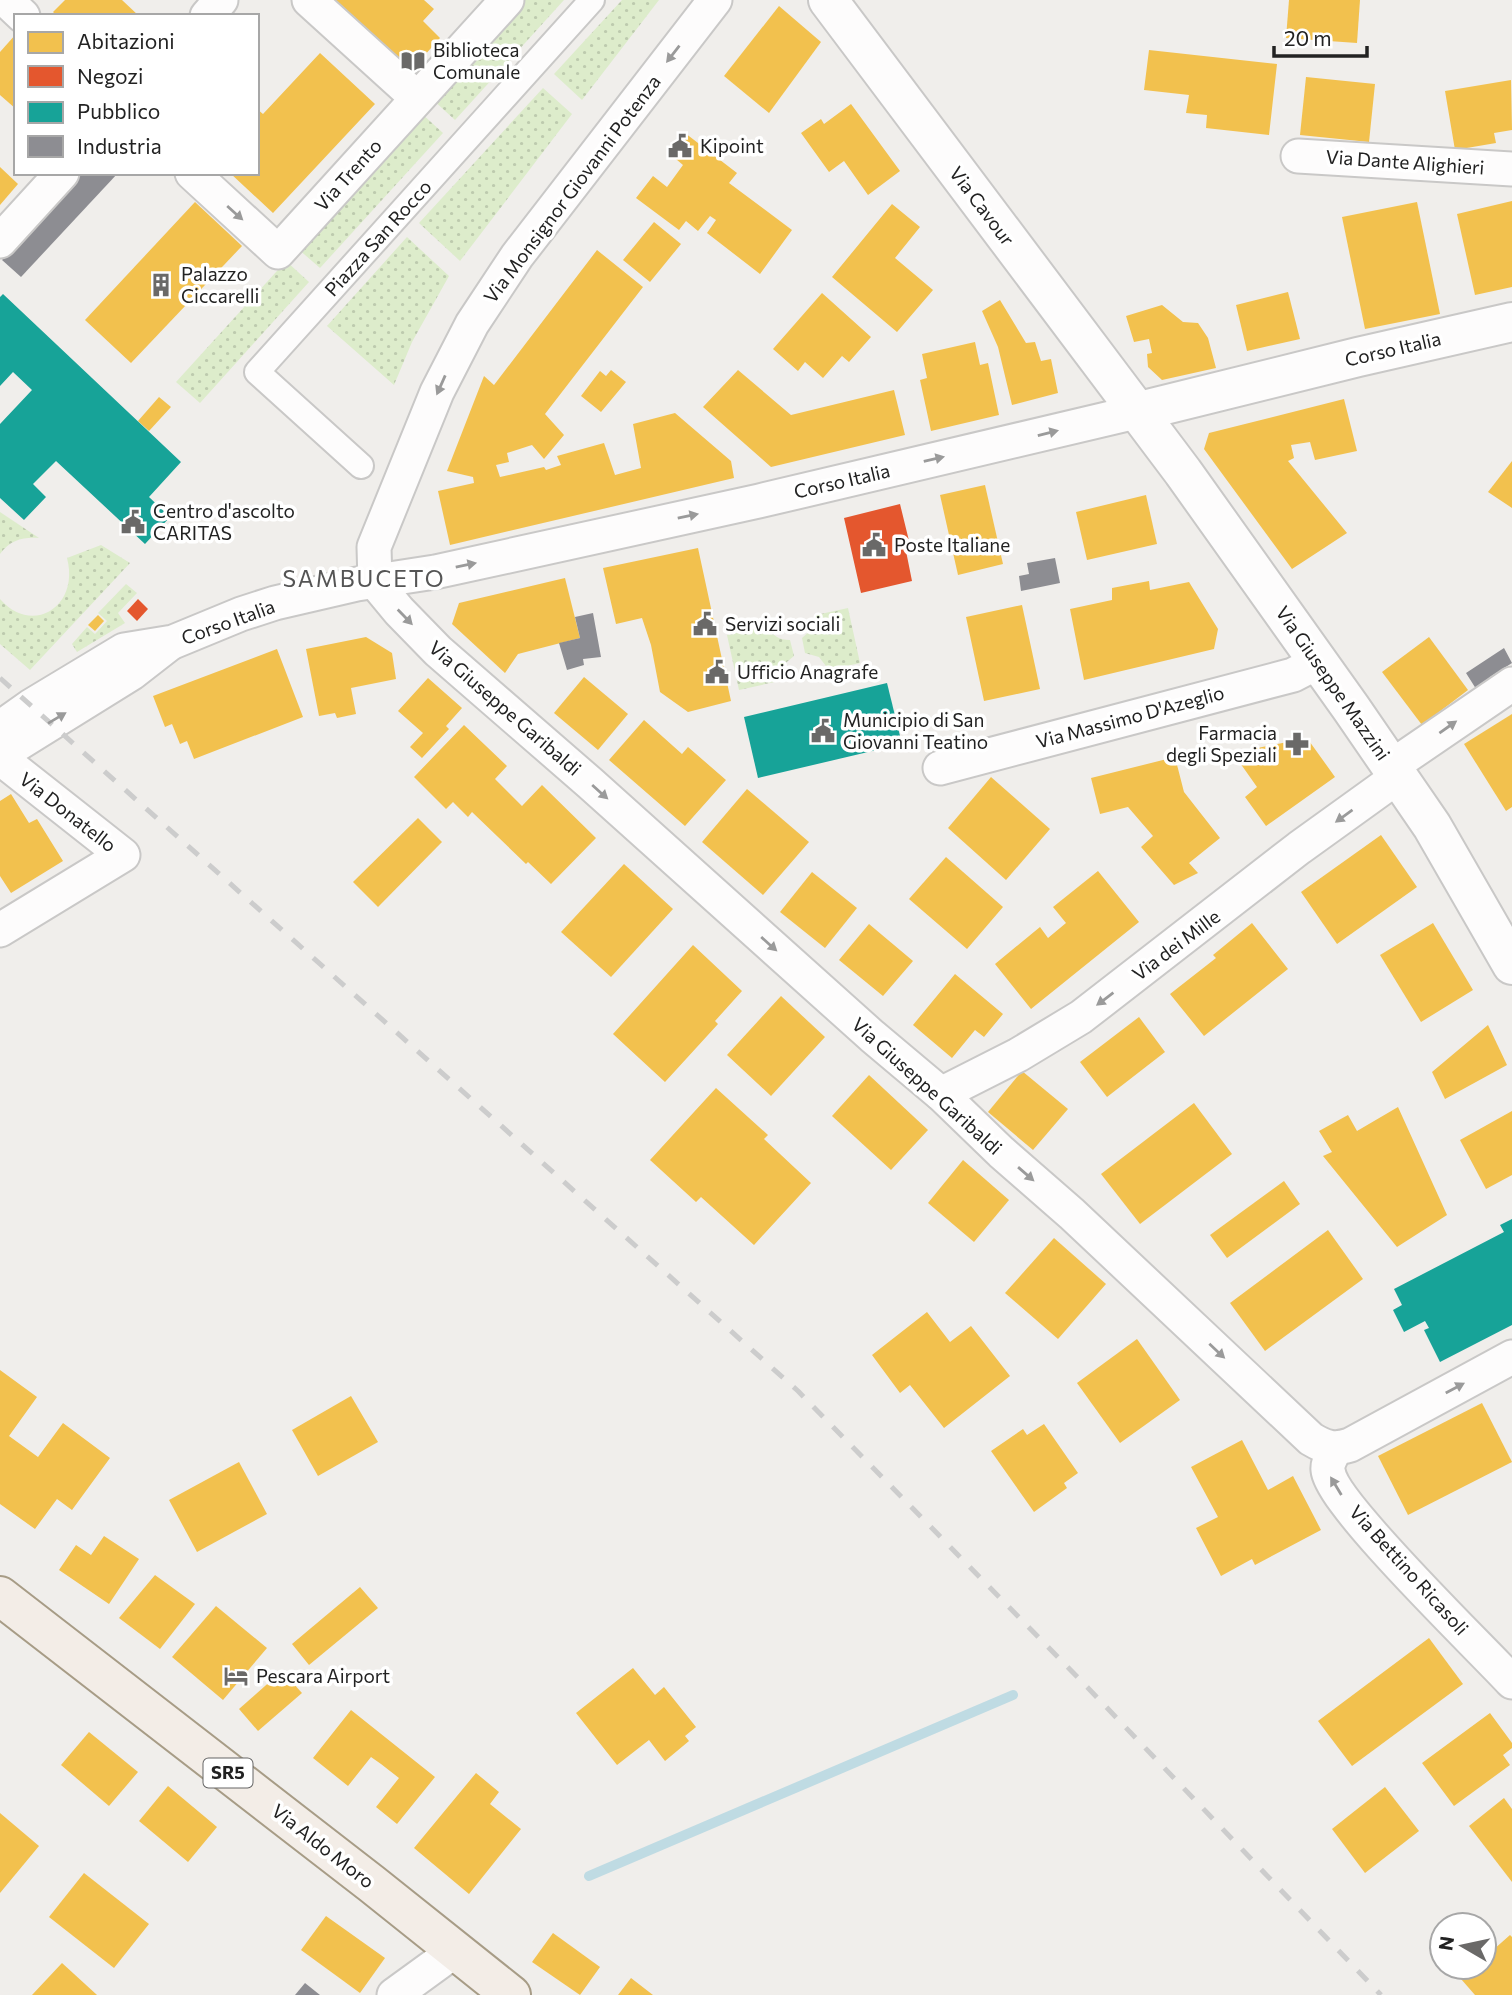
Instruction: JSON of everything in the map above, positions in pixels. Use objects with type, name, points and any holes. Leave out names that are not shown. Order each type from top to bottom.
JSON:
[{"type":"main road","name":"Via Aldo Moro","points":[[0,1596],[511,1995]]},
{"type":"street","points":[[209,14],[221,0]]},
{"type":"street","points":[[309,0],[417,98]]},
{"type":"street","name":"Via Trento","points":[[194,175],[278,252],[507,0]]},
{"type":"street","name":"Piazza San Rocco","points":[[360,466],[257,372],[592,0]]},
{"type":"street","name":"Via Monsignor Giovanni Potenza","points":[[375,582],[374,547],[454,354],[517,256],[715,0]]},
{"type":"street","name":"Via Cavour","points":[[828,0],[1136,412]]},
{"type":"street","name":"Via Dante Alighieri","points":[[1298,156],[1512,169]]},
{"type":"street","points":[[0,240],[60,175]]},
{"type":"street","name":"Corso Italia","points":[[0,728],[31,706],[124,650],[173,642],[275,603],[435,572],[759,501],[1512,322]]},
{"type":"street","name":"Via Giuseppe Mazzini","points":[[1136,412],[1183,472],[1396,771],[1461,874],[1512,964]]},
{"type":"street","name":"Via Giuseppe Garibaldi","points":[[375,582],[438,651],[941,1094],[1301,1430],[1322,1446],[1335,1450]]},
{"type":"street","name":"Corso Italia","points":[[0,757],[132,673],[173,642]]},
{"type":"street","name":"Via Massimo D'Azeglio","points":[[940,768],[1293,675],[1318,662]]},
{"type":"street","name":"Via dei Mille","points":[[941,1094],[1018,1055],[1081,1017],[1512,684]]},
{"type":"street","name":"Via Donatello","points":[[0,757],[123,855],[0,930]]},
{"type":"street","points":[[1335,1450],[1366,1437],[1512,1357]]},
{"type":"street","name":"Via Bettino Ricasoli","points":[[1335,1450],[1328,1470],[1330,1479],[1349,1506],[1391,1556],[1512,1682]]},
{"type":"street","points":[[394,1995],[456,1950]]},
{"type":"green space","points":[[521,0],[564,0],[455,120],[432,99]]},
{"type":"green space","points":[[622,0],[659,0],[582,100],[554,74]]},
{"type":"green space","points":[[543,88],[572,114],[460,261],[419,223]]},
{"type":"green space","points":[[421,113],[443,133],[320,268],[297,248]]},
{"type":"green space","points":[[407,237],[449,276],[412,342],[394,385],[327,326]]},
{"type":"green space","points":[[286,261],[309,282],[200,403],[176,382]]},
{"type":"green space","points":[[0,512],[39,538],[17,540],[0,554]]},
{"type":"green space","points":[[101,545],[130,563],[30,670],[0,644],[0,599],[13,610],[26,615],[39,615],[50,611],[60,602],[67,590],[67,558]]},
{"type":"green space","points":[[126,584],[137,593],[118,613],[125,623],[77,652],[72,644],[87,627],[95,634],[107,621],[98,613]]},
{"type":"green space","points":[[848,608],[860,663],[829,670],[819,657],[805,653],[802,638],[812,629],[816,615]]},
{"type":"green space","points":[[767,626],[777,637],[790,640],[794,656],[782,666],[779,681],[739,690],[727,635]]},
{"type":"building: Abitazioni","points":[[65,0],[122,0],[137,14],[55,14],[53,12]]},
{"type":"building: Abitazioni","points":[[324,0],[424,0],[434,9],[423,21],[440,38],[407,75]]},
{"type":"building: Abitazioni","points":[[1289,0],[1360,0],[1357,43],[1286,38]]},
{"type":"building: Abitazioni","points":[[779,6],[821,42],[769,113],[724,76]]},
{"type":"building: Abitazioni","points":[[14,36],[14,107],[0,95],[0,52]]},
{"type":"building: Abitazioni","points":[[1149,50],[1277,64],[1269,135],[1206,128],[1207,115],[1186,113],[1189,95],[1144,90]]},
{"type":"building: Abitazioni","points":[[320,53],[375,104],[273,213],[232,175],[259,175],[259,111],[263,114]]},
{"type":"building: Abitazioni","points":[[1306,77],[1375,84],[1369,142],[1300,135]]},
{"type":"building: Abitazioni","points":[[1511,80],[1512,130],[1494,133],[1496,143],[1455,150],[1445,91]]},
{"type":"building: Abitazioni","points":[[851,104],[900,171],[868,195],[844,161],[829,172],[801,133],[821,119],[824,124]]},
{"type":"building: Abitazioni","points":[[685,133],[737,173],[729,183],[792,230],[760,274],[707,233],[716,220],[710,216],[698,231],[686,221],[679,230],[636,198],[653,176],[667,187],[683,165],[670,154]]},
{"type":"building: Abitazioni","points":[[0,167],[18,184],[0,205]]},
{"type":"building: Abitazioni","points":[[1512,201],[1512,287],[1475,295],[1457,214]]},
{"type":"building: Abitazioni","name":"Palazzo Ciccarelli","points":[[195,202],[242,246],[131,363],[85,320]]},
{"type":"building: Abitazioni","points":[[1417,202],[1440,314],[1365,329],[1342,217]]},
{"type":"building: Abitazioni","points":[[892,204],[920,227],[895,258],[933,290],[897,332],[832,277]]},
{"type":"building: Abitazioni","points":[[654,222],[681,244],[650,282],[623,260]]},
{"type":"building: Abitazioni","points":[[597,250],[643,287],[545,414],[564,435],[544,459],[532,445],[507,453],[509,462],[496,465],[500,477],[544,467],[546,470],[561,465],[557,456],[604,443],[615,475],[641,468],[633,424],[675,413],[731,461],[734,478],[450,545],[438,491],[474,483],[473,477],[447,471],[484,376],[494,385]]},
{"type":"building: Abitazioni","points":[[1288,292],[1300,339],[1247,351],[1236,305]]},
{"type":"building: Abitazioni","points":[[822,293],[871,337],[849,362],[842,356],[823,378],[805,362],[798,371],[773,349]]},
{"type":"building: Abitazioni","points":[[1000,300],[1026,343],[1035,342],[1041,361],[1051,359],[1058,393],[1012,405],[998,347],[982,311]]},
{"type":"building: Abitazioni","points":[[1162,305],[1183,322],[1198,323],[1208,338],[1216,368],[1162,380],[1148,367],[1147,354],[1152,353],[1149,339],[1134,342],[1126,316]]},
{"type":"building: Abitazioni","points":[[975,342],[980,365],[988,363],[999,415],[931,431],[920,380],[927,378],[922,354]]},
{"type":"building: Abitazioni","points":[[611,370],[626,382],[601,412],[581,396],[600,371],[606,376]]},
{"type":"building: Abitazioni","points":[[738,370],[791,415],[894,390],[905,435],[771,467],[703,407]]},
{"type":"building: Abitazioni","points":[[159,397],[171,407],[149,431],[138,421]]},
{"type":"building: Abitazioni","points":[[1344,399],[1357,451],[1315,460],[1310,442],[1291,445],[1294,458],[1288,461],[1347,533],[1292,569],[1204,449],[1209,433]]},
{"type":"building: Abitazioni","points":[[1512,461],[1512,508],[1488,492]]},
{"type":"building: Abitazioni","points":[[985,485],[1003,564],[958,575],[940,495]]},
{"type":"building: Abitazioni","points":[[1146,495],[1157,544],[1087,560],[1076,512]]},
{"type":"building: Abitazioni","points":[[698,548],[731,701],[688,712],[660,692],[651,645],[642,618],[616,624],[603,568]]},
{"type":"building: Abitazioni","points":[[565,578],[580,638],[518,654],[505,673],[452,624],[459,603]]},
{"type":"building: Abitazioni","points":[[1149,581],[1150,590],[1189,582],[1218,629],[1214,649],[1084,680],[1070,609],[1112,600],[1112,588]]},
{"type":"building: Abitazioni","points":[[1022,605],[1040,689],[984,701],[966,617]]},
{"type":"building: Abitazioni","points":[[98,615],[104,621],[95,631],[88,625]]},
{"type":"building: Abitazioni","points":[[366,637],[392,653],[396,679],[351,688],[356,714],[337,718],[335,713],[319,716],[306,649]]},
{"type":"building: Abitazioni","points":[[1429,637],[1468,690],[1422,725],[1382,672]]},
{"type":"building: Abitazioni","points":[[277,649],[303,717],[194,759],[187,741],[180,744],[172,724],[165,727],[153,696]]},
{"type":"building: Abitazioni","points":[[584,677],[628,714],[598,750],[554,713]]},
{"type":"building: Abitazioni","points":[[428,678],[462,708],[446,726],[449,729],[422,758],[410,747],[423,733],[398,711]]},
{"type":"building: Abitazioni","points":[[1512,714],[1512,807],[1506,811],[1464,744]]},
{"type":"building: Abitazioni","points":[[644,720],[682,754],[688,747],[726,780],[685,826],[609,760]]},
{"type":"building: Abitazioni","points":[[464,725],[507,766],[495,779],[522,806],[542,785],[596,838],[551,884],[472,812],[468,817],[453,802],[446,809],[414,777]]},
{"type":"building: Abitazioni","points":[[1307,738],[1335,777],[1266,826],[1245,797],[1257,787],[1233,753]]},
{"type":"building: Abitazioni","points":[[1175,757],[1184,792],[1220,838],[1189,863],[1198,873],[1174,885],[1141,847],[1153,836],[1128,807],[1100,814],[1091,778]]},
{"type":"building: Abitazioni","points":[[991,777],[1050,829],[1006,880],[948,828]]},
{"type":"building: Abitazioni","points":[[747,789],[809,842],[763,895],[702,842]]},
{"type":"building: Abitazioni","points":[[11,794],[29,823],[37,819],[63,861],[11,893],[0,876],[0,801]]},
{"type":"building: Abitazioni","points":[[418,818],[442,842],[378,907],[353,882]]},
{"type":"building: Abitazioni","points":[[1381,835],[1417,887],[1337,944],[1301,892]]},
{"type":"building: Abitazioni","points":[[946,857],[1003,907],[967,949],[909,899]]},
{"type":"building: Abitazioni","points":[[624,864],[673,909],[611,977],[561,932]]},
{"type":"building: Abitazioni","points":[[1098,871],[1139,922],[1031,1009],[995,964],[1040,927],[1048,938],[1066,923],[1053,907]]},
{"type":"building: Abitazioni","points":[[812,872],[857,908],[825,948],[780,912]]},
{"type":"building: Abitazioni","points":[[1252,923],[1288,969],[1204,1036],[1170,994],[1216,958],[1213,955]]},
{"type":"building: Abitazioni","points":[[1433,923],[1473,990],[1421,1022],[1380,955]]},
{"type":"building: Abitazioni","points":[[869,924],[913,961],[883,996],[839,960]]},
{"type":"building: Abitazioni","points":[[693,945],[742,991],[715,1021],[718,1024],[665,1082],[613,1034]]},
{"type":"building: Abitazioni","points":[[955,974],[1003,1014],[984,1037],[975,1030],[952,1058],[913,1025]]},
{"type":"building: Abitazioni","points":[[781,996],[825,1037],[771,1096],[727,1055]]},
{"type":"building: Abitazioni","points":[[1139,1017],[1165,1052],[1107,1097],[1080,1062]]},
{"type":"building: Abitazioni","points":[[1488,1025],[1507,1065],[1445,1099],[1432,1072]]},
{"type":"building: Abitazioni","points":[[1022,1071],[1068,1109],[1033,1150],[988,1112]]},
{"type":"building: Abitazioni","points":[[869,1075],[928,1130],[891,1170],[832,1116]]},
{"type":"building: Abitazioni","points":[[716,1088],[768,1135],[764,1139],[811,1183],[754,1245],[701,1197],[696,1202],[650,1160]]},
{"type":"building: Abitazioni","points":[[1194,1103],[1232,1154],[1140,1224],[1101,1174]]},
{"type":"building: Abitazioni","points":[[1398,1107],[1447,1215],[1397,1247],[1323,1156],[1332,1152],[1319,1131],[1348,1115],[1357,1131]]},
{"type":"building: Abitazioni","points":[[1512,1111],[1512,1175],[1486,1189],[1460,1140]]},
{"type":"building: Abitazioni","points":[[963,1160],[1009,1200],[974,1242],[928,1203]]},
{"type":"building: Abitazioni","points":[[1284,1181],[1300,1204],[1227,1258],[1210,1235]]},
{"type":"building: Abitazioni","points":[[1328,1230],[1363,1279],[1265,1351],[1230,1303]]},
{"type":"building: Abitazioni","points":[[1054,1238],[1106,1284],[1058,1339],[1005,1293]]},
{"type":"building: Abitazioni","points":[[927,1312],[950,1342],[971,1326],[1010,1376],[944,1428],[910,1385],[900,1393],[872,1355]]},
{"type":"building: Abitazioni","points":[[1137,1339],[1180,1400],[1120,1443],[1077,1383]]},
{"type":"building: Abitazioni","points":[[0,1370],[37,1397],[9,1436],[38,1457],[63,1423],[110,1458],[72,1510],[57,1499],[35,1529],[0,1504]]},
{"type":"building: Abitazioni","points":[[351,1396],[378,1442],[318,1476],[292,1430]]},
{"type":"building: Abitazioni","points":[[1482,1403],[1512,1462],[1408,1515],[1378,1456]]},
{"type":"building: Abitazioni","points":[[1044,1424],[1078,1473],[1064,1483],[1067,1488],[1034,1512],[991,1451],[1023,1429],[1027,1435]]},
{"type":"building: Abitazioni","points":[[1242,1440],[1268,1490],[1293,1476],[1321,1530],[1255,1565],[1252,1559],[1221,1576],[1196,1528],[1218,1517],[1191,1467]]},
{"type":"building: Abitazioni","points":[[239,1462],[267,1514],[197,1552],[169,1500]]},
{"type":"building: Abitazioni","points":[[104,1536],[139,1559],[109,1604],[59,1570],[76,1545],[91,1555]]},
{"type":"building: Abitazioni","points":[[155,1575],[195,1604],[160,1649],[119,1618]]},
{"type":"building: Abitazioni","points":[[360,1587],[378,1608],[309,1665],[292,1644]]},
{"type":"building: Abitazioni","points":[[216,1606],[267,1648],[223,1700],[172,1657]]},
{"type":"building: Abitazioni","points":[[1429,1638],[1463,1684],[1352,1766],[1318,1721]]},
{"type":"building: Abitazioni","points":[[633,1668],[655,1695],[664,1687],[696,1727],[685,1736],[689,1741],[665,1761],[649,1740],[617,1765],[576,1713]]},
{"type":"building: Abitazioni","points":[[282,1671],[302,1693],[258,1731],[239,1709]]},
{"type":"building: Abitazioni","points":[[351,1710],[435,1777],[397,1824],[376,1807],[399,1778],[371,1757],[348,1786],[313,1758]]},
{"type":"building: Abitazioni","points":[[1490,1713],[1512,1743],[1512,1748],[1503,1755],[1510,1765],[1454,1806],[1422,1763]]},
{"type":"building: Abitazioni","points":[[89,1732],[138,1772],[109,1806],[61,1765]]},
{"type":"building: Abitazioni","points":[[476,1773],[499,1792],[490,1804],[521,1829],[469,1894],[414,1848]]},
{"type":"building: Abitazioni","points":[[168,1786],[217,1827],[188,1862],[139,1821]]},
{"type":"building: Abitazioni","points":[[1385,1787],[1419,1831],[1365,1873],[1332,1829]]},
{"type":"building: Abitazioni","points":[[1504,1798],[1512,1809],[1512,1882],[1469,1826]]},
{"type":"building: Abitazioni","points":[[0,1813],[39,1846],[0,1893]]},
{"type":"building: Abitazioni","points":[[84,1873],[149,1924],[114,1968],[49,1917]]},
{"type":"building: Abitazioni","points":[[326,1916],[385,1958],[360,1993],[301,1950]]},
{"type":"building: Abitazioni","points":[[553,1933],[600,1967],[580,1995],[532,1962]]},
{"type":"building: Abitazioni","points":[[1510,1935],[1512,1937],[1512,1995],[1475,1995],[1463,1981],[1498,1981],[1498,1946]]},
{"type":"building: Abitazioni","points":[[62,1963],[97,1995],[32,1995]]},
{"type":"building: Abitazioni","points":[[631,1978],[653,1995],[618,1995]]},
{"type":"building: Negozi","points":[[900,504],[911,549],[906,551],[912,581],[861,593],[844,518]]},
{"type":"building: Negozi","points":[[138,599],[148,609],[137,621],[127,611]]},
{"type":"building: Pubblico","points":[[3,294],[181,462],[149,497],[170,517],[145,544],[56,461],[33,484],[46,497],[24,520],[0,498],[0,424],[32,390],[13,372],[0,386],[0,297]]},
{"type":"building: Pubblico","points":[[887,683],[902,744],[758,778],[744,717]]},
{"type":"building: Pubblico","points":[[1512,1219],[1512,1325],[1440,1362],[1424,1330],[1429,1328],[1425,1321],[1404,1332],[1393,1310],[1402,1305],[1394,1289],[1504,1232],[1500,1225]]},
{"type":"building: Industria","points":[[80,175],[116,175],[21,277],[2,260]]},
{"type":"building: Industria","points":[[1055,558],[1060,583],[1021,591],[1019,576],[1029,574],[1027,563]]},
{"type":"building: Industria","points":[[593,613],[601,657],[583,659],[584,665],[567,670],[559,643],[580,638],[575,617]]},
{"type":"building: Industria","points":[[1504,648],[1512,663],[1490,677],[1494,682],[1478,692],[1466,673]]},
{"type":"building: Industria","points":[[305,1983],[320,1995],[295,1995]]},
{"type":"waterway","points":[[589,1876],[1013,1695]]},
{"type":"railway","points":[[0,678],[798,1391],[1089,1689],[1381,1995]]},
{"type":"place","name":"Biblioteca Comunale","points":[[413,61]]},
{"type":"place","name":"Kipoint","points":[[680,146]]},
{"type":"place","name":"Palazzo Ciccarelli","points":[[161,285]]},
{"type":"place","name":"Centro d'ascolto CARITAS","points":[[133,522]]},
{"type":"place","name":"Poste Italiane","points":[[874,545]]},
{"type":"place","name":"Servizi sociali","points":[[705,624]]},
{"type":"place","name":"Ufficio Anagrafe","points":[[717,672]]},
{"type":"place","name":"Municipio di San Giovanni Teatino","points":[[823,731]]},
{"type":"place","name":"Farmacia degli Speziali","points":[[1297,744]]},
{"type":"place","name":"Pescara Airport","points":[[236,1676]]},
{"type":"district","name":"SAMBUCETO","points":[[364,579]]}]
